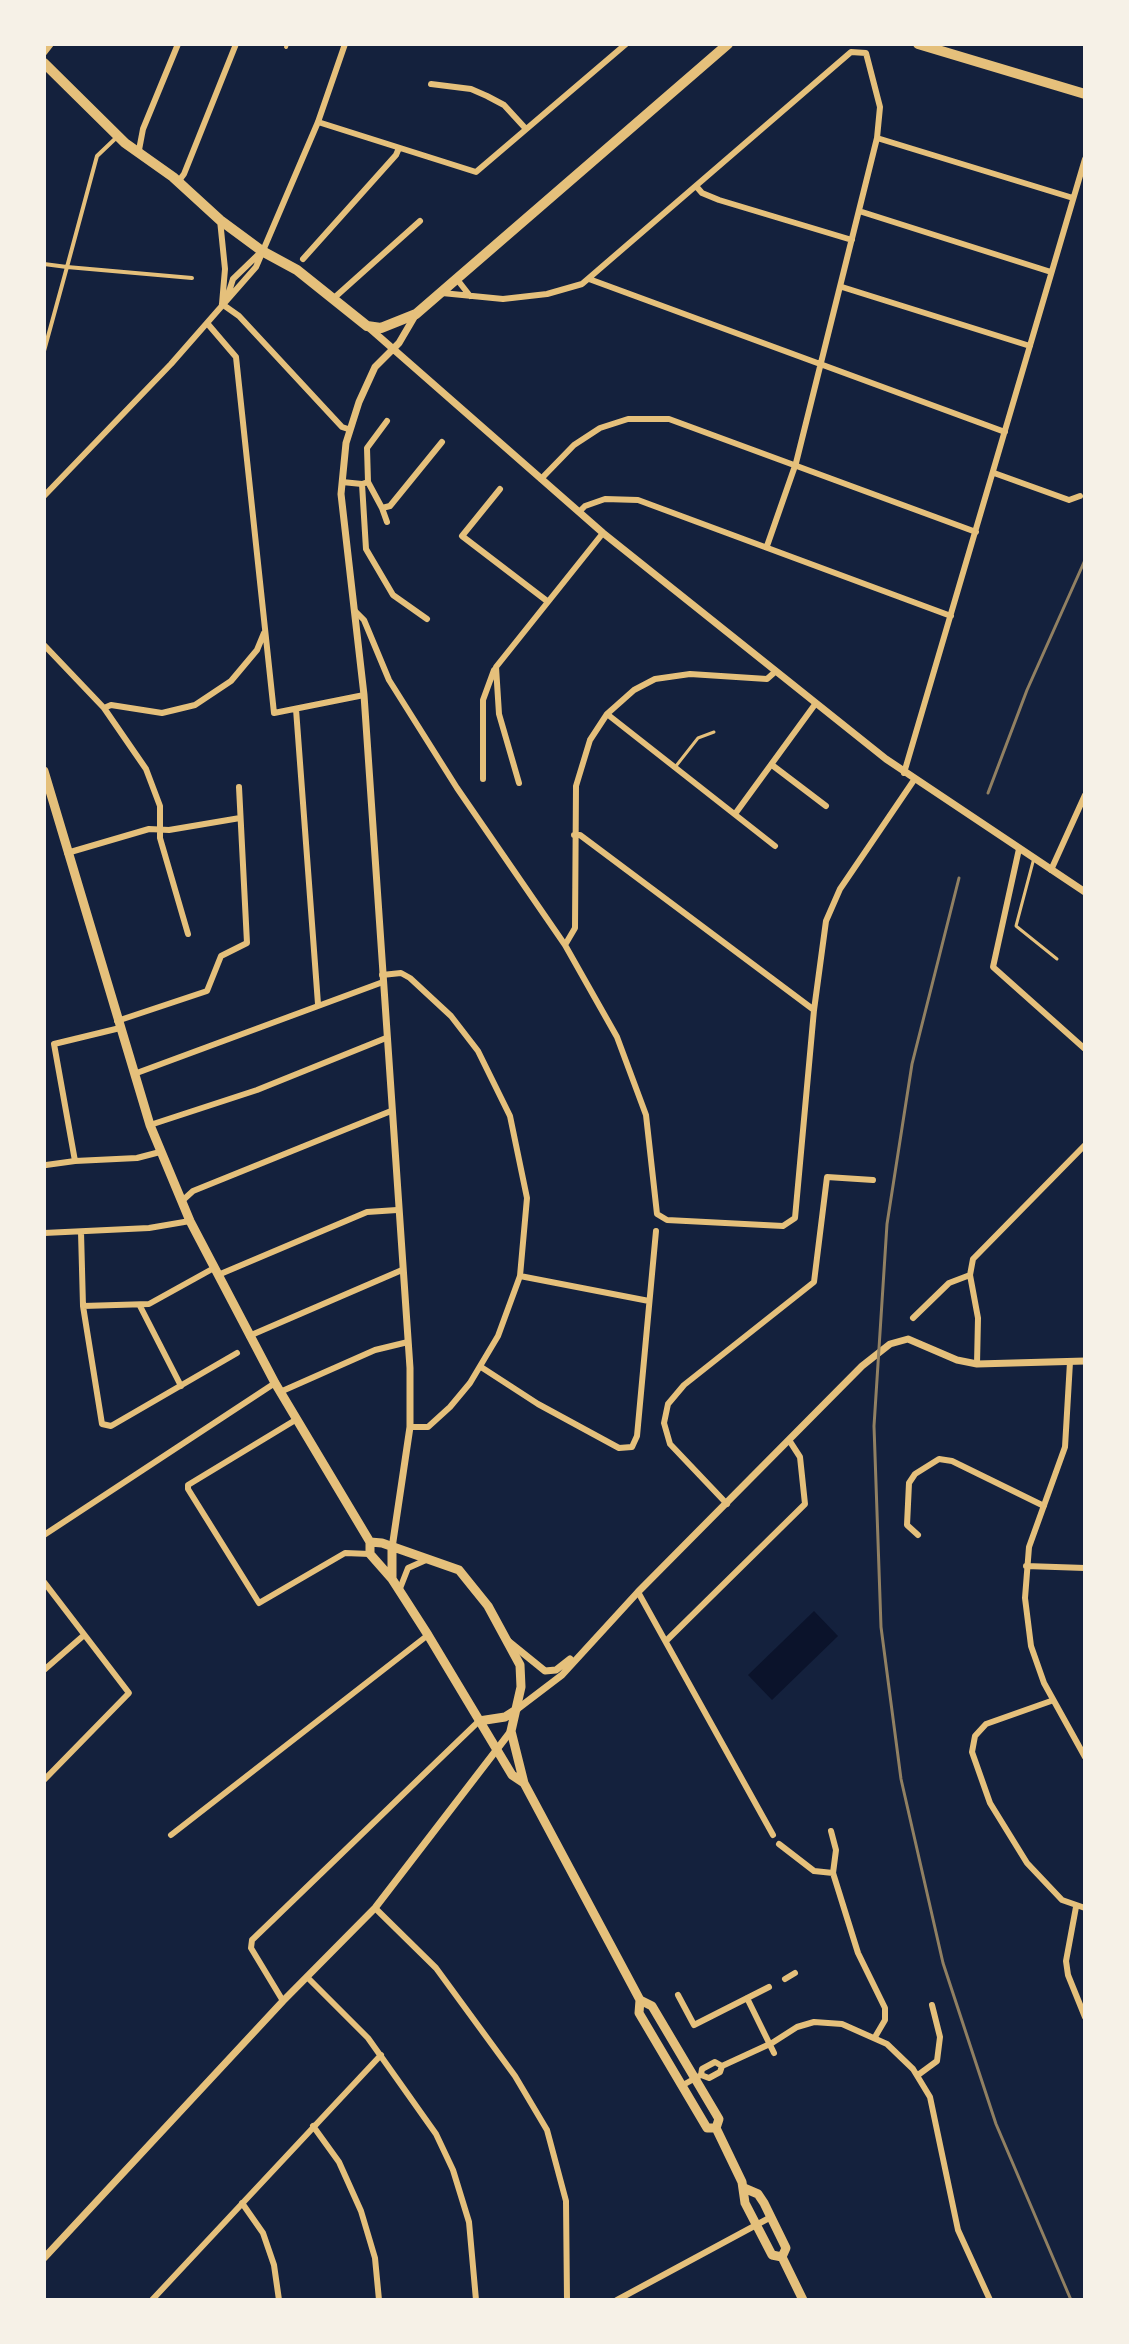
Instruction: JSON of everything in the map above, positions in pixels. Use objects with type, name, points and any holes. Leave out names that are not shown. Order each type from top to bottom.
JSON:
[{"type":"highway","points":[[44,63],[118,136],[178,182],[220,220],[334,298],[367,326],[381,328],[416,314],[728,44]]},
{"type":"highway","points":[[918,44],[1085,94]]},
{"type":"main road","points":[[44,771],[150,1125],[190,1221],[249,1336],[370,1542],[370,1554],[392,1579],[428,1635],[512,1775],[524,1783]]},
{"type":"main road","points":[[370,1542],[429,1558],[465,1574],[508,1641],[520,1669],[511,1731],[524,1783],[640,2000],[639,2013],[707,2128],[716,2128]]},
{"type":"main road","points":[[392,1548],[392,1579]]},
{"type":"main road","points":[[479,1721],[505,1717],[516,1710]]},
{"type":"main road","points":[[640,2000],[652,2006],[698,2077],[719,2119],[716,2128],[744,2188],[745,2203],[772,2255],[782,2257]]},
{"type":"main road","points":[[744,2188],[758,2194],[771,2217],[786,2248],[782,2257],[803,2300]]},
{"type":"street","points":[[44,53],[51,44]]},
{"type":"street","points":[[139,150],[143,129],[178,44]]},
{"type":"street","points":[[178,182],[184,174],[236,44]]},
{"type":"street","points":[[44,496],[256,267],[318,122],[345,44]]},
{"type":"street","points":[[318,122],[480,171],[626,44]]},
{"type":"street","points":[[440,292],[503,299],[547,294],[589,279],[851,52],[863,51],[871,61],[880,107],[877,138],[823,364],[796,463],[767,546]]},
{"type":"street","points":[[431,84],[471,89],[487,96],[504,105],[526,129]]},
{"type":"street","points":[[44,351],[97,156],[118,136]]},
{"type":"street","points":[[877,138],[1073,198]]},
{"type":"street","points":[[303,259],[399,148]]},
{"type":"street","points":[[904,773],[1085,159]]},
{"type":"street","points":[[696,186],[702,193],[719,200],[852,240]]},
{"type":"street","points":[[859,211],[1051,272]]},
{"type":"street","points":[[220,220],[225,269],[224,301],[342,427],[348,429]]},
{"type":"street","points":[[334,298],[420,221]]},
{"type":"street","points":[[44,264],[192,278]]},
{"type":"street","points":[[456,278],[470,296]]},
{"type":"street","points":[[589,279],[1005,432]]},
{"type":"street","points":[[842,287],[1030,346]]},
{"type":"street","points":[[392,1548],[410,1427],[408,1342],[364,695],[342,482],[348,429],[372,372],[390,348],[404,336],[416,314]]},
{"type":"street","points":[[207,323],[236,357],[274,713],[364,695]]},
{"type":"street","points":[[367,326],[603,533],[904,773],[1085,892]]},
{"type":"street","points":[[541,479],[559,458],[591,433],[618,421],[669,419],[701,428],[976,532]]},
{"type":"street","points":[[387,421],[367,448],[366,549],[393,595],[427,619]]},
{"type":"street","points":[[382,508],[390,506],[442,442]]},
{"type":"street","points":[[994,473],[1069,500],[1080,496]]},
{"type":"street","points":[[342,482],[365,483]]},
{"type":"street","points":[[365,483],[382,508],[387,522]]},
{"type":"street","points":[[502,501],[497,492],[462,536],[547,601]]},
{"type":"street","points":[[579,512],[585,506],[605,499],[638,500],[951,616]]},
{"type":"street","points":[[483,779],[483,700],[496,667],[603,533]]},
{"type":"street","points":[[355,611],[364,620],[389,680],[565,945],[617,1037],[637,1085],[650,1137],[657,1214],[678,1222],[778,1226],[792,1222],[798,1206],[823,937],[831,906],[914,780]]},
{"type":"street","points":[[104,708],[111,705],[162,713],[203,702],[225,687],[244,667],[257,650],[265,630]]},
{"type":"street","points":[[44,645],[104,708],[149,775],[162,817],[160,828],[188,934]]},
{"type":"street","points":[[496,667],[499,714],[519,783]]},
{"type":"street","points":[[565,945],[575,928],[574,800],[582,761],[607,714],[634,690],[655,679],[690,674],[767,679],[776,671]]},
{"type":"street","points":[[735,814],[816,703]]},
{"type":"street","points":[[296,709],[318,1004]]},
{"type":"street","points":[[607,714],[775,846]]},
{"type":"street","points":[[772,765],[826,806]]},
{"type":"street","points":[[75,1161],[54,1048],[56,1042],[118,1024],[128,1017],[207,991],[221,956],[247,943],[239,787]]},
{"type":"street","points":[[1051,870],[1085,795]]},
{"type":"street","points":[[67,853],[160,828],[240,818]]},
{"type":"street","points":[[574,835],[580,835],[814,1010]]},
{"type":"street","points":[[1019,849],[993,967],[1085,1049]]},
{"type":"street","points":[[134,1074],[382,978],[404,974],[440,1005],[468,1037],[497,1085],[513,1125],[525,1178],[527,1220],[520,1276],[505,1321],[481,1367],[460,1396],[431,1425],[410,1427]]},
{"type":"street","points":[[150,1125],[257,1090],[386,1038]]},
{"type":"street","points":[[182,1202],[193,1191],[391,1111]]},
{"type":"street","points":[[977,1364],[978,1318],[970,1275],[973,1259],[1085,1145]]},
{"type":"street","points":[[46,1165],[137,1158],[160,1152]]},
{"type":"street","points":[[727,1504],[669,1442],[664,1423],[668,1404],[684,1385],[815,1280],[827,1177],[873,1180]]},
{"type":"street","points":[[83,1306],[140,1306],[367,1212],[397,1210]]},
{"type":"street","points":[[44,1233],[190,1221]]},
{"type":"street","points":[[481,1367],[538,1404],[619,1448],[633,1446],[637,1436],[656,1231]]},
{"type":"street","points":[[81,1232],[83,1306],[104,1426],[111,1426],[237,1353]]},
{"type":"street","points":[[249,1336],[402,1270]]},
{"type":"street","points":[[913,1318],[949,1283],[970,1275]]},
{"type":"street","points":[[520,1276],[649,1301]]},
{"type":"street","points":[[140,1306],[181,1386]]},
{"type":"street","points":[[516,1710],[562,1675],[638,1592],[872,1358],[890,1344],[908,1339],[957,1360],[977,1364],[1085,1361]]},
{"type":"street","points":[[44,1535],[278,1387],[367,1353],[408,1342]]},
{"type":"street","points":[[1070,1362],[1065,1447],[1026,1566],[1025,1598],[1031,1646],[1051,1701],[1085,1757]]},
{"type":"street","points":[[297,1419],[188,1488],[259,1603],[345,1553],[370,1554]]},
{"type":"street","points":[[666,1641],[805,1504],[800,1457],[789,1440]]},
{"type":"street","points":[[918,1535],[907,1525],[909,1483],[915,1474],[939,1459],[950,1460],[1044,1506]]},
{"type":"street","points":[[399,1591],[408,1568],[429,1558]]},
{"type":"street","points":[[1026,1566],[1085,1568]]},
{"type":"street","points":[[44,1582],[129,1696],[44,1780]]},
{"type":"street","points":[[638,1592],[773,1835]]},
{"type":"street","points":[[171,1835],[428,1635]]},
{"type":"street","points":[[44,1670],[83,1636]]},
{"type":"street","points":[[508,1641],[545,1671],[556,1670],[585,1650]]},
{"type":"street","points":[[1051,1701],[986,1724],[975,1736],[972,1752],[990,1803],[1012,1841],[1045,1884],[1062,1900],[1085,1908]]},
{"type":"street","points":[[283,2001],[251,1944],[479,1721]]},
{"type":"street","points":[[44,2258],[283,2001],[375,1908],[511,1731]]},
{"type":"street","points":[[831,1831],[836,1850],[833,1873],[858,1953],[885,2008],[885,2020],[875,2037]]},
{"type":"street","points":[[779,1844],[814,1871],[833,1873]]},
{"type":"street","points":[[1076,1907],[1066,1961],[1085,2017]]},
{"type":"street","points":[[375,1908],[436,1968],[515,2076],[547,2130],[568,2212],[567,2300]]},
{"type":"street","points":[[785,1979],[795,1973]]},
{"type":"street","points":[[307,1977],[381,2055],[419,2106],[453,2170],[473,2242],[476,2300]]},
{"type":"street","points":[[678,1995],[694,2025],[769,1987]]},
{"type":"street","points":[[747,1998],[772,2043],[774,2053]]},
{"type":"street","points":[[918,2075],[937,2061],[940,2037],[932,2005]]},
{"type":"street","points":[[683,2085],[698,2077],[709,2078],[720,2072],[722,2066],[772,2043],[797,2027],[818,2022],[842,2024],[875,2037],[896,2052],[918,2075],[933,2105],[961,2238],[990,2300]]},
{"type":"street","points":[[152,2300],[381,2055]]},
{"type":"street","points":[[313,2126],[339,2162],[361,2211],[375,2258],[379,2300]]},
{"type":"street","points":[[242,2203],[263,2233],[274,2265],[279,2300]]},
{"type":"street","points":[[617,2300],[771,2217]]},
{"type":"street","points":[[632,2290],[637,2300]]},
{"type":"lane","points":[[675,768],[698,738],[714,732]]},
{"type":"lane","points":[[1034,858],[1016,926],[1057,959]]},
{"type":"water","points":[[814,1611],[838,1636],[772,1700],[748,1675]]},
{"type":"railway","points":[[988,793],[1027,690],[1085,560]]},
{"type":"railway","points":[[959,878],[912,1064],[887,1224],[874,1426],[881,1627],[901,1779],[943,1963],[996,2124],[1071,2300]]}]
